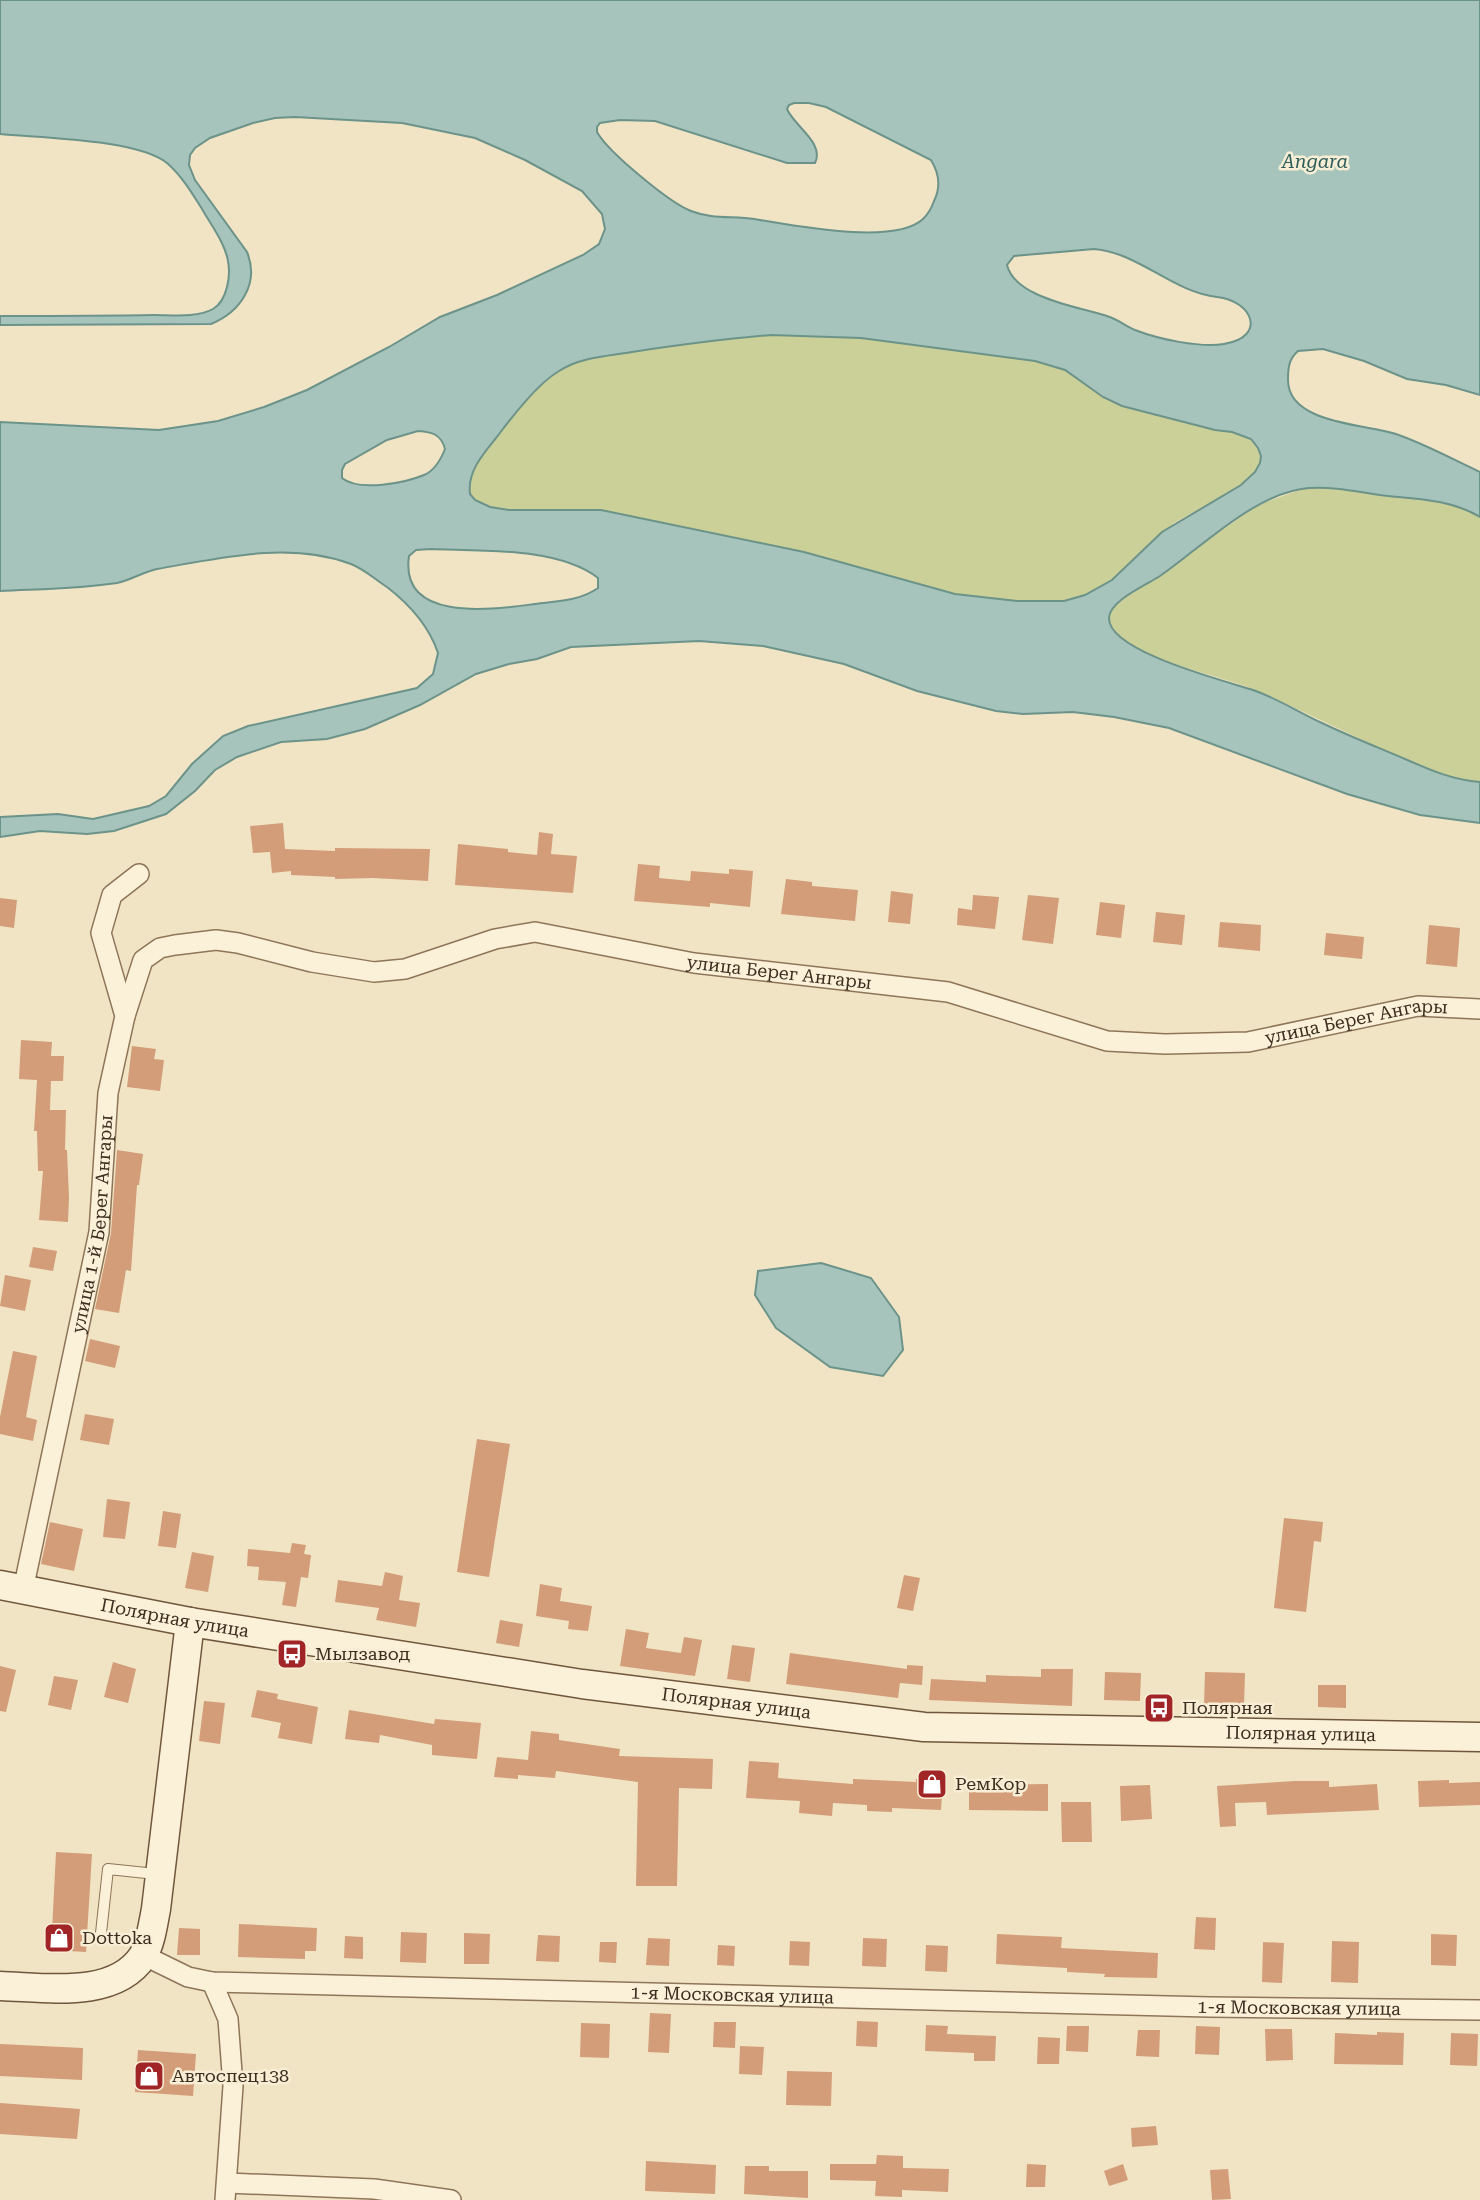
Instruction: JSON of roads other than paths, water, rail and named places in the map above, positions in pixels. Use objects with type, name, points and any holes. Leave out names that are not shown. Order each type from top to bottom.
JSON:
[{"type":"main road","name":"Полярная улица","points":[[12,1587],[190,1622],[582,1684],[923,1727],[1480,1737]]},
{"type":"main road","points":[[0,1986],[84,1987],[109,1981],[129,1970],[143,1955],[152,1932],[190,1622]]},
{"type":"street","name":"улица 1-й Берег Ангары","points":[[12,1587],[99,1232],[108,1093],[125,1016],[101,933],[112,895],[139,874]]},
{"type":"street","name":"улица Берег Ангары","points":[[125,1016],[143,960],[160,948],[175,944],[216,940],[238,943],[312,962],[374,972],[405,969],[495,939],[535,932],[694,963],[948,992],[1107,1041],[1165,1044],[1248,1042],[1418,1006],[1480,1009]]},
{"type":"street","name":"1-я Московская улица","points":[[143,1955],[188,1977],[212,1982],[1209,2007],[1480,2010]]},
{"type":"street","points":[[212,1982],[228,2019],[233,2086],[226,2191],[374,2189],[451,2200]]},
{"type":"lane","points":[[101,1933],[108,1869],[160,1875]]},
{"type":"water","name":"Angara","points":[[0,0],[1480,0],[1480,395],[1446,385],[1407,379],[1364,361],[1323,349],[1298,351],[1290,364],[1288,380],[1291,395],[1301,406],[1314,414],[1396,434],[1480,472],[1480,517],[1458,507],[1424,499],[1329,488],[1289,492],[1269,499],[1230,523],[1160,576],[1121,600],[1109,618],[1114,630],[1127,642],[1146,653],[1259,692],[1313,719],[1433,771],[1480,782],[1480,823],[1420,815],[1347,794],[1169,728],[1073,712],[1023,714],[996,711],[917,691],[844,664],[763,646],[699,641],[571,647],[537,659],[509,664],[476,674],[420,705],[365,729],[327,739],[281,742],[237,757],[215,770],[195,791],[166,814],[114,831],[87,834],[40,831],[0,837],[0,817],[58,814],[93,819],[149,806],[166,796],[192,764],[223,736],[248,726],[417,688],[433,674],[438,653],[417,616],[387,587],[351,564],[327,557],[254,554],[157,569],[122,582],[102,585],[0,591],[0,422],[159,430],[218,421],[264,407],[307,390],[440,317],[497,295],[583,255],[599,244],[605,229],[602,214],[582,191],[525,160],[475,138],[402,123],[275,118],[210,138],[190,155],[189,165],[195,180],[247,252],[251,275],[249,286],[245,296],[231,312],[211,324],[0,325],[0,316],[200,314],[213,309],[222,300],[227,288],[229,267],[217,234],[186,184],[167,163],[153,155],[112,144],[0,134]],"holes":[[[809,103],[826,107],[931,160],[936,170],[938,185],[927,215],[909,227],[867,232],[817,229],[699,214],[681,206],[640,176],[613,152],[597,132],[600,123],[620,120],[655,121],[787,163],[815,163],[816,149],[787,109],[789,105]],[[1094,249],[1111,252],[1185,288],[1239,305],[1250,319],[1250,327],[1238,340],[1214,345],[1179,342],[1144,333],[1111,317],[1065,305],[1022,286],[1012,276],[1007,265],[1014,256]],[[771,335],[861,338],[1035,361],[1065,370],[1103,397],[1122,406],[1251,439],[1258,448],[1260,463],[1241,485],[1162,532],[1112,580],[1085,595],[1064,601],[1017,601],[955,594],[804,552],[601,510],[509,510],[490,507],[475,500],[470,494],[473,471],[481,457],[542,384],[567,366],[594,358]],[[418,431],[428,432],[438,437],[445,449],[434,468],[416,478],[370,485],[359,485],[342,478],[345,464],[387,440]],[[431,549],[541,556],[581,568],[598,578],[598,588],[584,596],[559,601],[497,608],[453,607],[434,602],[419,593],[410,578],[409,556],[416,550]]]},
{"type":"water","points":[[821,1263],[871,1278],[899,1317],[903,1350],[883,1376],[830,1367],[776,1328],[755,1295],[758,1271]]},
{"type":"place","name":"Мылзавод","points":[[292,1654]]},
{"type":"place","name":"Полярная","points":[[1159,1708]]},
{"type":"place","name":"РемКор","points":[[932,1784]]},
{"type":"place","name":"Dottoka","points":[[59,1938]]},
{"type":"place","name":"Автоспец138","points":[[149,2076]]}]
